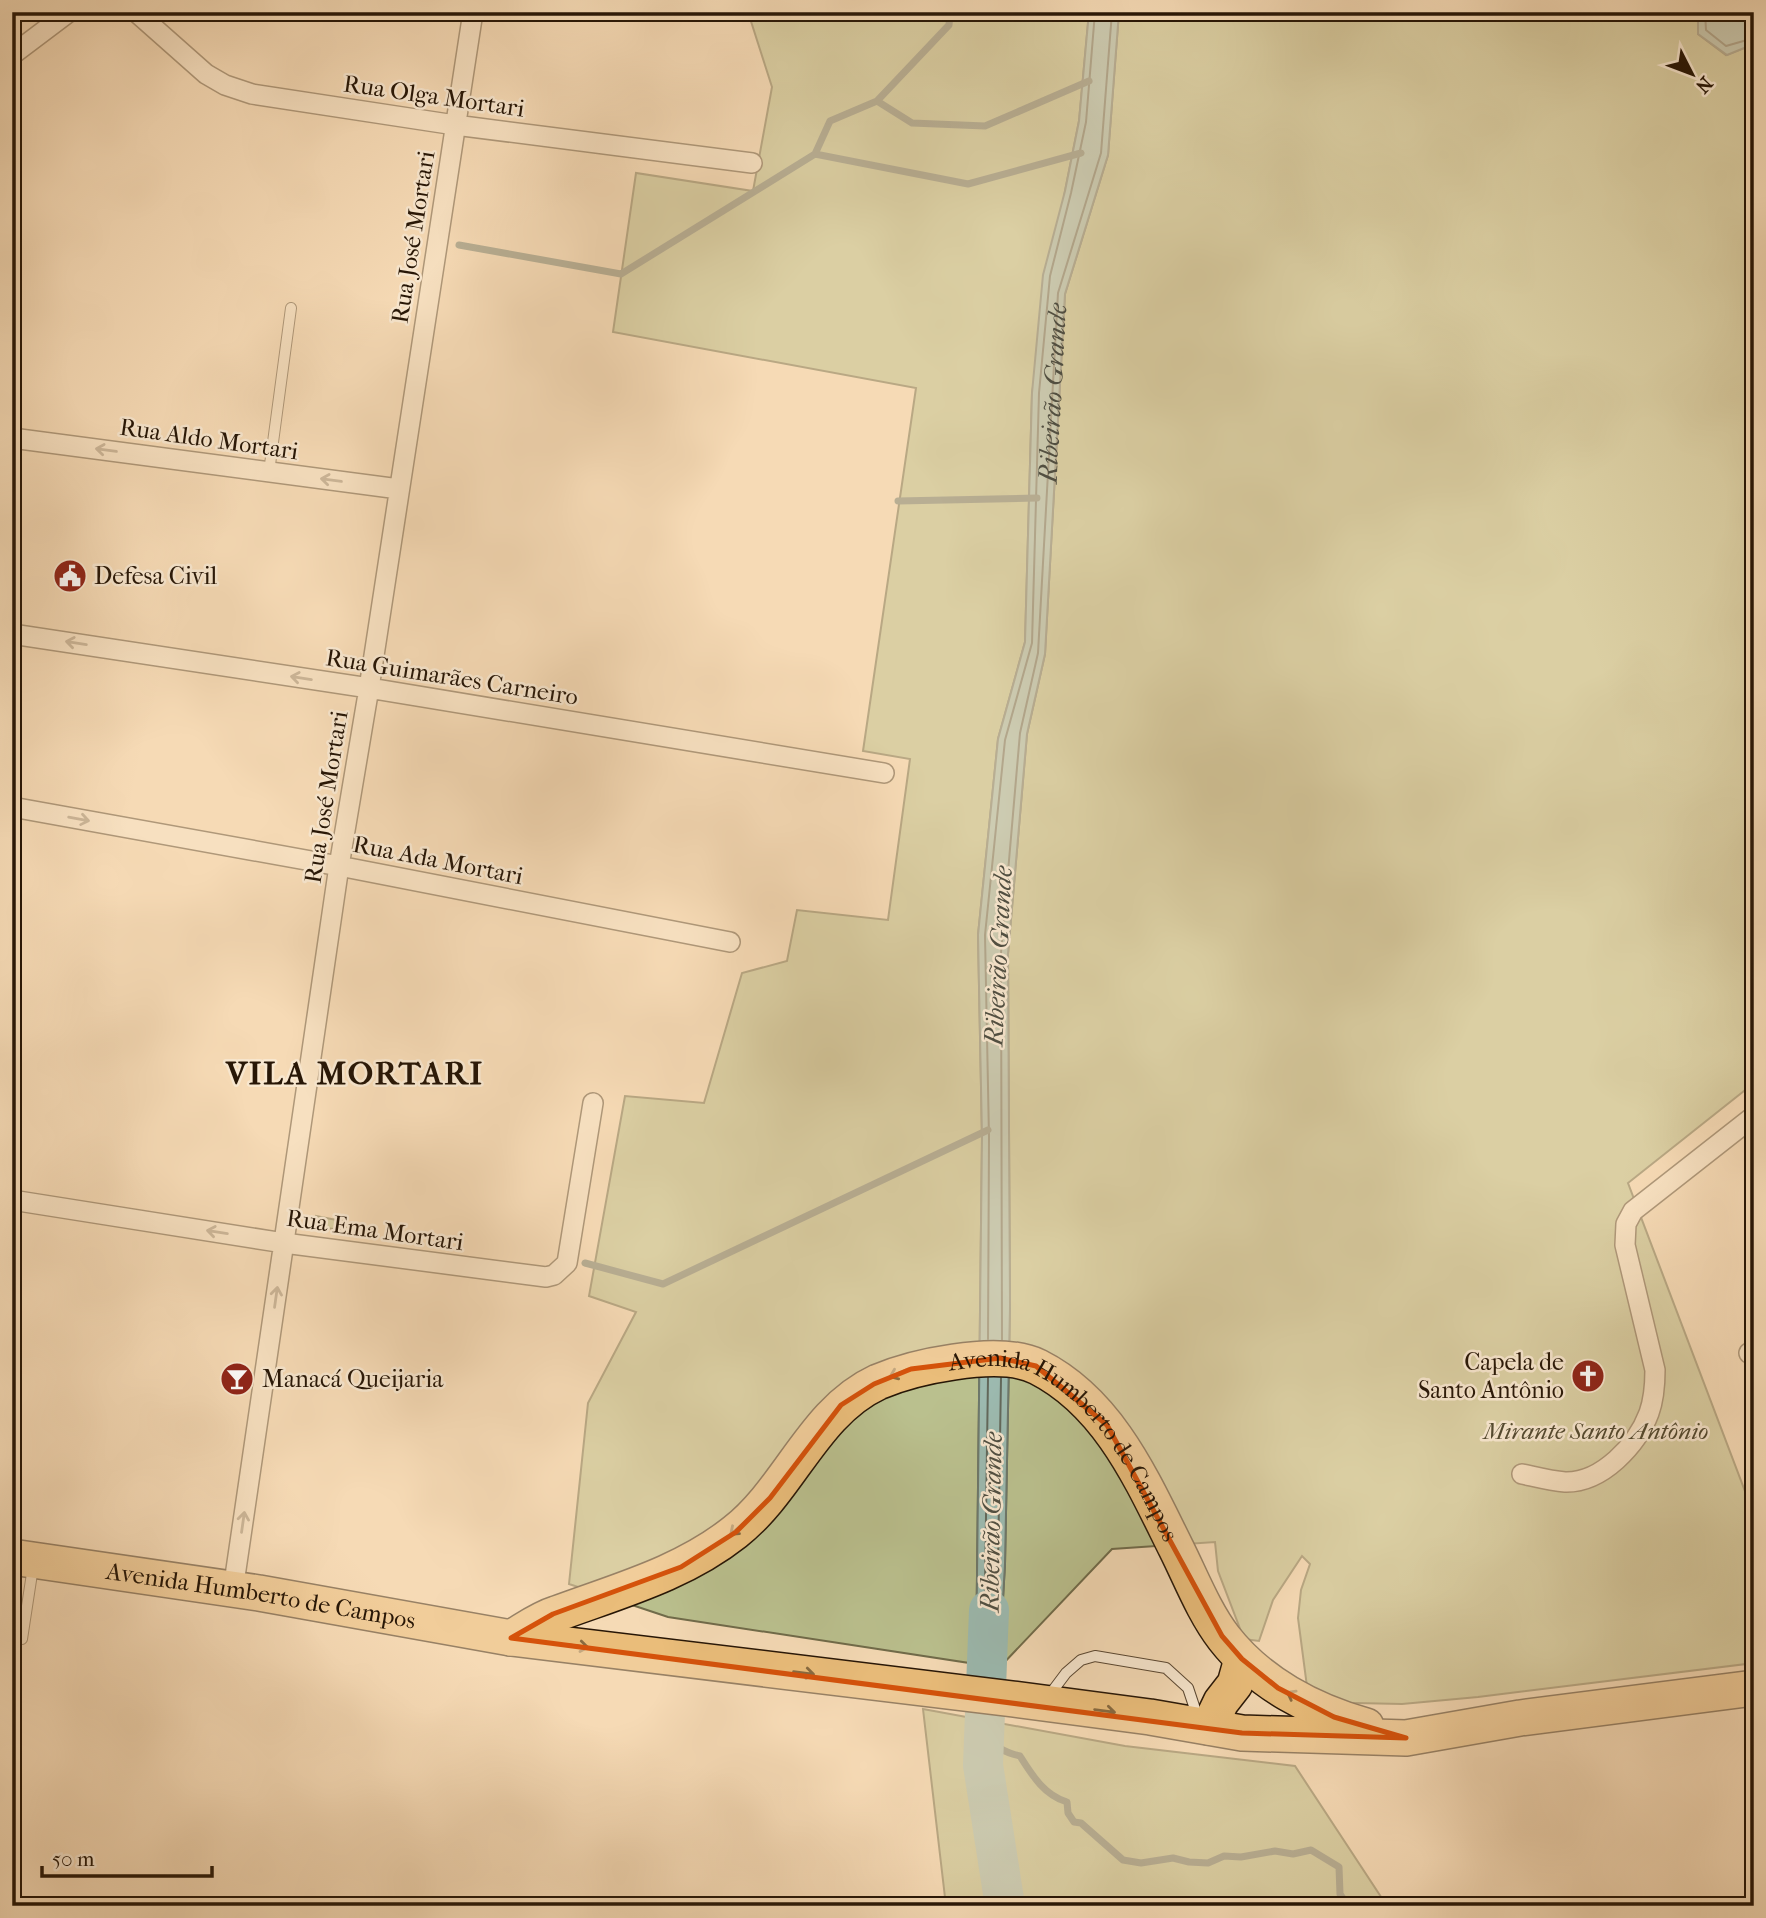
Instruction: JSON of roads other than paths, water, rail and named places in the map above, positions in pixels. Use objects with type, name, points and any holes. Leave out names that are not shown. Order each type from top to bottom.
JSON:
[{"type":"highway","name":"Avenida Humberto de Campos","points":[[510,1637],[553,1614],[606,1597],[681,1567],[736,1532],[762,1506],[841,1405],[874,1384],[911,1368],[966,1360],[1000,1359],[1036,1366],[1064,1384],[1088,1404],[1121,1443],[1222,1636],[1242,1659],[1278,1688],[1334,1717],[1405,1738]]},
{"type":"highway","name":"Avenida Humberto de Campos","points":[[23,1558],[510,1637],[961,1692],[1242,1733],[1405,1738],[1520,1718],[1754,1688]]},
{"type":"highway","points":[[1205,1726],[1235,1684],[1242,1659]]},
{"type":"street","points":[[12,55],[69,12]]},
{"type":"street","name":"Rua Olga Mortari","points":[[136,12],[206,74],[225,85],[252,94],[455,125],[752,163]]},
{"type":"street","name":"Rua José Mortari","points":[[233,1590],[339,866],[473,12]]},
{"type":"street","name":"Rua Aldo Mortari","points":[[12,438],[399,489]]},
{"type":"street","name":"Rua Guimarães Carneiro","points":[[12,634],[369,688],[884,773]]},
{"type":"street","name":"Rua Ada Mortari","points":[[12,807],[339,866],[730,942]]},
{"type":"street","name":"Rua Ema Mortari","points":[[12,1200],[284,1243],[545,1277],[554,1275],[567,1262],[593,1102]]},
{"type":"street","points":[[1522,1475],[1567,1482],[1592,1476],[1616,1461],[1636,1439],[1649,1413],[1655,1370],[1625,1245],[1626,1224],[1633,1211],[1754,1116]]},
{"type":"lane","points":[[269,472],[291,308]]},
{"type":"lane","points":[[22,1639],[23,1558]]},
{"type":"lane","points":[[1028,1701],[1081,1660],[1095,1656],[1166,1668],[1188,1688],[1205,1726]]},
{"type":"water","points":[[1089,12],[1119,12],[1108,155],[1065,294],[1045,654],[1027,734],[1008,954],[1010,1306],[1005,1564],[999,1668],[976,1664],[982,1137],[978,935],[998,739],[1025,642],[1032,393],[1043,275],[1065,191],[1079,121]]},
{"type":"water","points":[[1698,12],[1754,12],[1754,44],[1727,55],[1698,34]]},
{"type":"waterway","points":[[459,245],[621,274],[815,154],[830,121],[877,101],[949,25],[950,12]]},
{"type":"waterway","points":[[877,101],[912,123],[985,126],[1089,81]]},
{"type":"waterway","points":[[815,154],[968,184],[1081,153]]},
{"type":"waterway","points":[[898,501],[1037,498]]},
{"type":"waterway","points":[[585,1263],[663,1284],[988,1130]]},
{"type":"waterway","name":"Ribeirão Grande","points":[[989,1610],[983,1765],[1005,1906]]},
{"type":"waterway","points":[[984,1733],[1000,1748],[1020,1756],[1045,1789],[1067,1802],[1068,1813],[1074,1822],[1081,1823],[1123,1860],[1141,1863],[1173,1858],[1208,1863],[1224,1856],[1241,1857],[1275,1851],[1293,1854],[1311,1850],[1339,1867],[1340,1894],[1348,1906]]},
{"type":"place","name":"Defesa Civil","points":[[70,576]]},
{"type":"place","name":"Capela de Santo Antônio","points":[[1588,1376]]},
{"type":"place","name":"Manacá Queijaria","points":[[237,1379]]},
{"type":"district","name":"VILA MORTARI","points":[[355,1073]]},
{"type":"park label","name":"Mirante Santo Antônio","points":[[1596,1431]]}]
